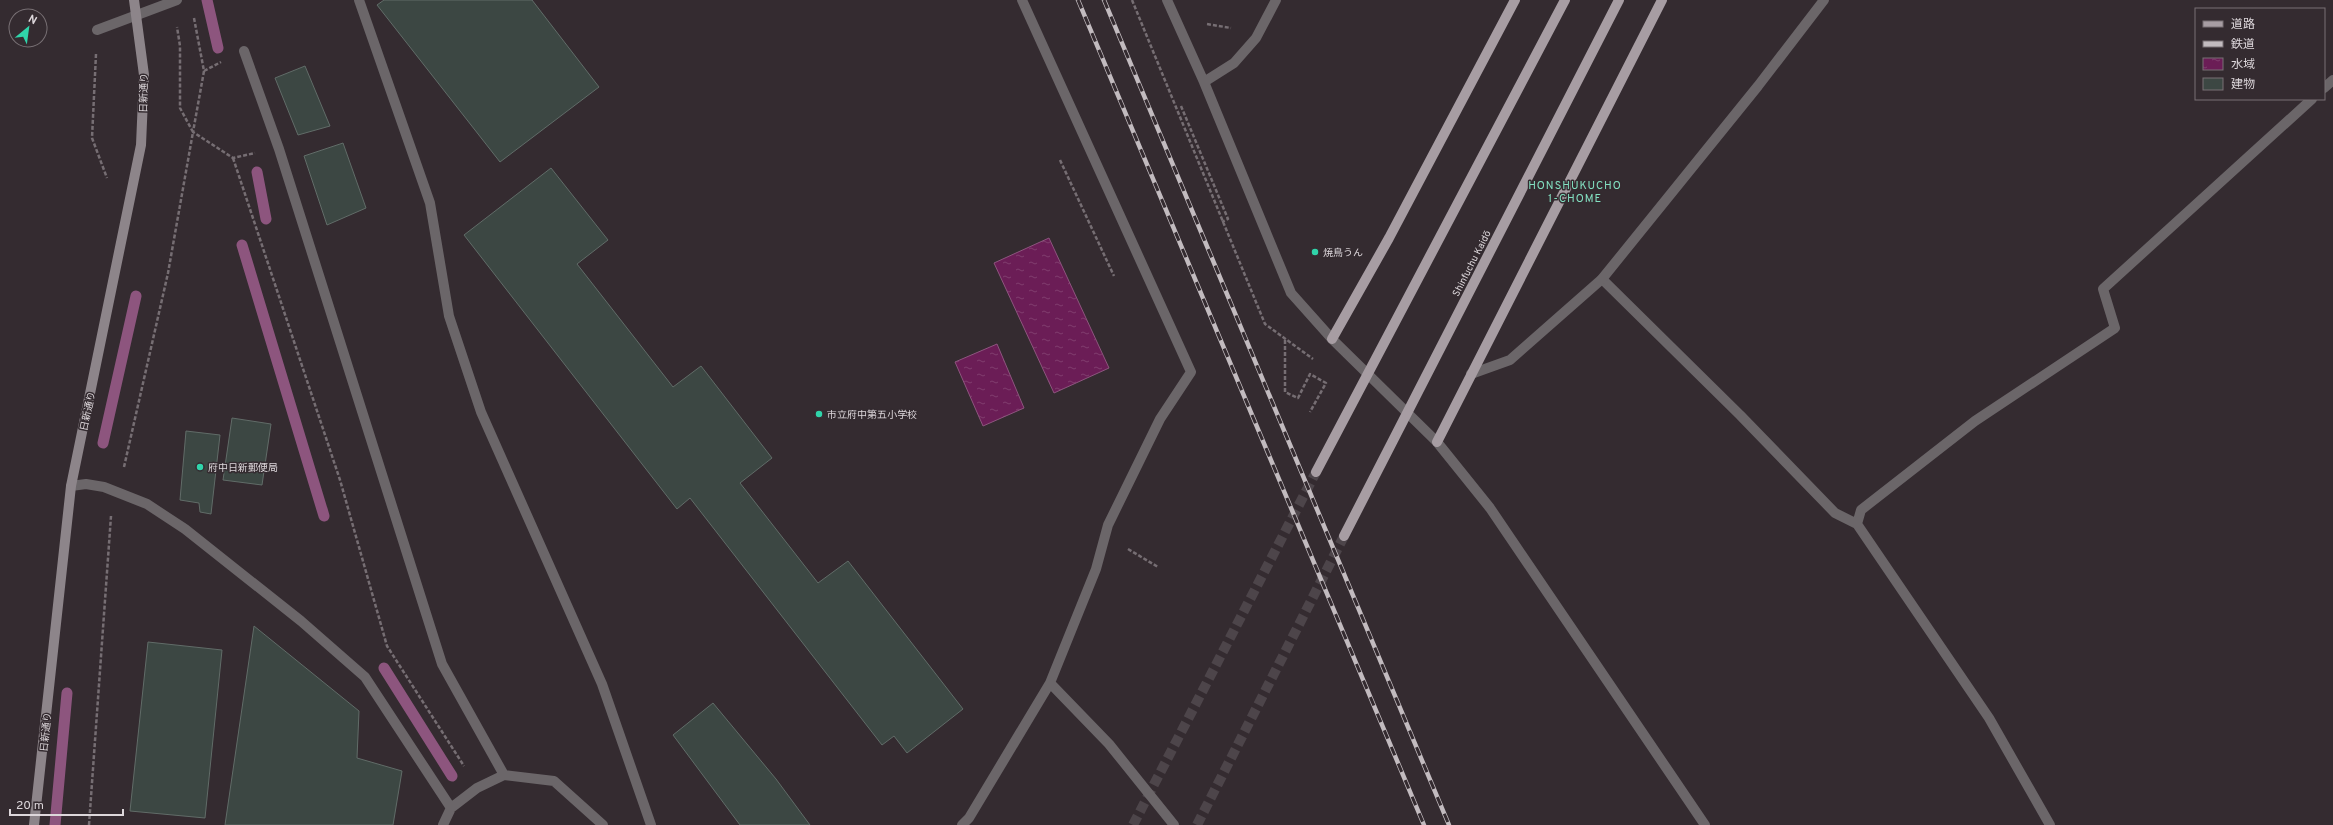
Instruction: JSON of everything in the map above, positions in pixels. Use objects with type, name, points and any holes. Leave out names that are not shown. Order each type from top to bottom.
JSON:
[{"type":"main road","points":[[1332,339],[1389,238],[1515,0]]},
{"type":"main road","points":[[1316,472],[1565,0]]},
{"type":"main road","name":"Shinfuchu Kaidō","points":[[1344,536],[1619,0]]},
{"type":"main road","points":[[1437,442],[1662,0]]},
{"type":"street","name":"日新通り","points":[[34,825],[71,486],[141,145],[144,75],[134,0]]},
{"type":"street","points":[[97,30],[178,0]]},
{"type":"street","points":[[358,0],[430,204],[449,316],[481,412],[602,684],[651,825]]},
{"type":"street","points":[[962,825],[969,818],[1050,683],[1096,569],[1108,526],[1160,419],[1191,372],[1022,0]]},
{"type":"street","points":[[1167,0],[1204,82],[1291,293],[1332,339],[1437,442],[1490,508],[1705,825]]},
{"type":"street","points":[[1204,82],[1234,63],[1252,43],[1276,0]]},
{"type":"street","points":[[1471,374],[1510,360],[1602,279],[1758,86],[1824,0]]},
{"type":"street","points":[[244,51],[279,149],[442,664],[504,775]]},
{"type":"street","points":[[2325,87],[2333,80]]},
{"type":"street","points":[[1858,524],[1861,510],[1975,421],[2115,328],[2103,289],[2311,100]]},
{"type":"street","points":[[1602,279],[1740,415],[1835,513],[1858,524],[1989,718],[2050,825]]},
{"type":"street","points":[[71,486],[86,484],[104,487],[118,491],[147,504],[185,529],[301,621],[365,676],[452,808]]},
{"type":"street","points":[[1050,683],[1109,744],[1174,825]]},
{"type":"street","points":[[443,825],[452,808],[477,788],[504,775],[554,780],[603,825]]},
{"type":"path","points":[[1132,0],[1265,324],[1285,340],[1315,360]]},
{"type":"path","points":[[89,825],[112,508],[118,491],[168,273],[204,71],[193,15]]},
{"type":"path","points":[[1205,19],[1208,26],[1231,28]]},
{"type":"path","points":[[177,23],[180,46],[180,108],[193,132],[233,158],[340,480],[387,646],[477,788]]},
{"type":"path","points":[[97,30],[92,138],[107,178]]},
{"type":"path","points":[[1181,106],[1228,219],[1222,222]]},
{"type":"path","points":[[233,158],[279,149]]},
{"type":"path","points":[[1060,160],[1114,276]]},
{"type":"path","points":[[1285,340],[1285,392],[1298,398],[1310,374],[1326,383],[1310,412]]},
{"type":"path","points":[[1106,536],[1158,567]]},
{"type":"water","points":[[1049,238],[1109,368],[1054,393],[994,263]]},
{"type":"water","points":[[997,344],[1024,408],[983,426],[955,362]]},
{"type":"building","points":[[384,0],[532,0],[599,87],[500,162],[377,5]]},
{"type":"building","points":[[305,66],[330,126],[298,135],[275,78]]},
{"type":"building","points":[[343,143],[366,208],[327,225],[304,156]]},
{"type":"building","points":[[551,168],[608,240],[577,264],[673,387],[701,366],[772,458],[740,483],[818,583],[848,561],[963,709],[907,753],[894,736],[882,745],[690,498],[677,509],[464,235]]},
{"type":"building","points":[[232,418],[271,424],[262,485],[223,480]]},
{"type":"building","name":"府中日新郵便局","points":[[186,431],[220,435],[211,514],[200,512],[199,503],[180,500]]},
{"type":"building","points":[[254,626],[359,711],[357,758],[402,771],[393,825],[225,825]]},
{"type":"building","points":[[148,642],[222,650],[205,818],[130,811]]},
{"type":"building","points":[[713,703],[776,779],[810,825],[740,825],[673,735]]},
{"type":"waterway","points":[[207,0],[218,48]]},
{"type":"waterway","points":[[257,172],[266,219]]},
{"type":"waterway","points":[[242,245],[324,516],[322,509]]},
{"type":"waterway","points":[[103,443],[136,296]]},
{"type":"waterway","points":[[384,668],[452,776]]},
{"type":"waterway","points":[[55,825],[67,693]]},
{"type":"tunnel","points":[[1133,825],[1316,472]]},
{"type":"tunnel","points":[[1197,825],[1344,536]]},
{"type":"railway","points":[[1078,0],[1424,825]]},
{"type":"railway","points":[[1104,0],[1449,825]]},
{"type":"place","name":"焼鳥うん","points":[[1315,252]]},
{"type":"place","name":"市立府中第五小学校","points":[[819,414]]},
{"type":"place","name":"府中日新郵便局","points":[[200,467]]},
{"type":"district","name":"HONSHUKUCHO 1-CHOME","points":[[1575,191]]}]
